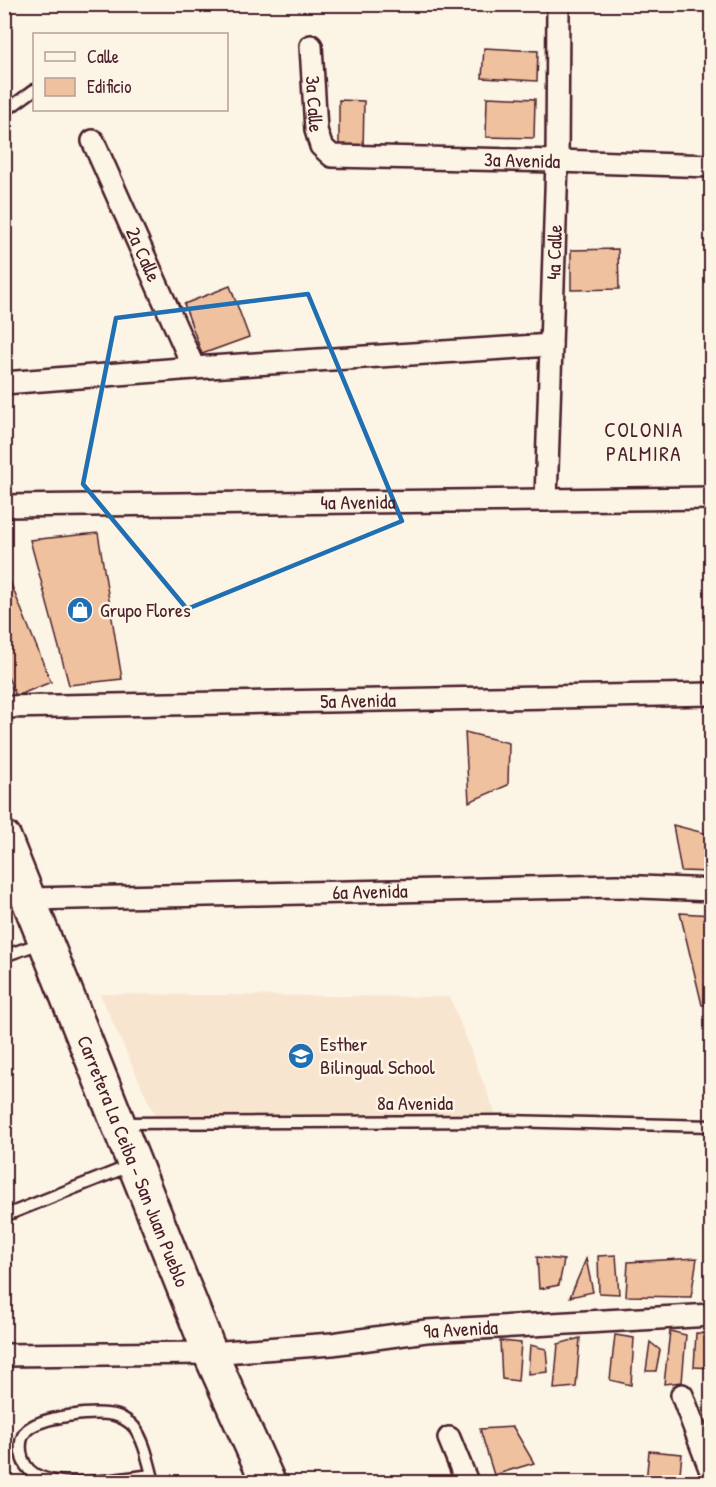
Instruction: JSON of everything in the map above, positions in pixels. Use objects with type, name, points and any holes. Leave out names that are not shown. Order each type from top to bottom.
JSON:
[{"type":"main road","name":"Carretera La Ceiba - San Juan Pueblo","points":[[4,838],[210,1353],[268,1482]]},
{"type":"street","name":"4a Calle","points":[[546,500],[558,4]]},
{"type":"street","name":"3a Calle","points":[[311,46],[316,130],[321,146],[332,156]]},
{"type":"street","name":"2a Calle","points":[[93,141],[194,368]]},
{"type":"street","name":"3a Avenida","points":[[332,156],[711,166]]},
{"type":"street","points":[[4,383],[551,345]]},
{"type":"street","name":"4a Avenida","points":[[4,506],[711,498]]},
{"type":"street","name":"5a Avenida","points":[[4,707],[711,694]]},
{"type":"street","name":"6a Avenida","points":[[30,899],[617,886],[711,890]]},
{"type":"street","name":"9a Avenida","points":[[4,1355],[210,1353],[332,1344],[426,1331],[711,1315]]},
{"type":"street","points":[[682,1395],[711,1474]]},
{"type":"street","points":[[449,1438],[467,1482]]},
{"type":"lane","points":[[4,112],[33,91]]},
{"type":"lane","points":[[4,956],[46,941]]},
{"type":"lane","name":"8a Avenida","points":[[119,1123],[505,1121],[711,1126]]},
{"type":"lane","points":[[4,1216],[135,1164]]},
{"type":"lane","points":[[98,1413],[117,1415],[133,1426],[142,1443],[153,1479],[63,1482],[40,1478],[30,1473],[22,1462],[20,1444],[27,1430],[45,1421],[66,1416],[98,1413]]},
{"type":"highlighted area","points":[[308,294],[402,521],[187,609],[83,484],[116,318]]},
{"type":"shaded area","name":"Esther Bilingual School","points":[[100,994],[450,997],[496,1115],[158,1123]]},
{"type":"building","points":[[484,48],[538,51],[537,81],[482,78]]},
{"type":"building","points":[[487,97],[535,99],[534,138],[486,137]]},
{"type":"building","points":[[339,100],[364,101],[363,152],[339,152]]},
{"type":"building","points":[[618,249],[619,289],[571,290],[571,250]]},
{"type":"building","points":[[230,286],[249,337],[202,354],[184,304]]},
{"type":"building","name":"Grupo Flores","points":[[98,533],[122,679],[69,685],[30,540]]},
{"type":"building","points":[[4,567],[51,682],[16,696],[4,668]]},
{"type":"building","points":[[465,732],[509,743],[508,785],[469,802]]},
{"type":"building","points":[[673,825],[712,835],[712,872],[681,871]]},
{"type":"building","points":[[680,913],[712,915],[712,1005],[702,1005]]},
{"type":"building","points":[[616,1255],[619,1294],[599,1293],[598,1256]]},
{"type":"building","points":[[537,1257],[564,1260],[559,1285],[539,1289]]},
{"type":"building","points":[[697,1258],[691,1297],[626,1296],[628,1262]]},
{"type":"building","points":[[586,1259],[593,1292],[570,1297]]},
{"type":"building","points":[[670,1331],[686,1335],[682,1382],[664,1384]]},
{"type":"building","points":[[696,1333],[712,1334],[712,1368],[694,1367]]},
{"type":"building","points":[[615,1335],[634,1338],[631,1385],[610,1380]]},
{"type":"building","points":[[580,1338],[576,1387],[554,1389],[558,1344]]},
{"type":"building","points":[[500,1341],[521,1343],[518,1381],[502,1379]]},
{"type":"building","points":[[650,1342],[660,1350],[656,1371],[646,1371]]},
{"type":"building","points":[[530,1345],[546,1349],[548,1372],[528,1374]]},
{"type":"building","points":[[513,1427],[534,1463],[494,1475],[480,1429]]},
{"type":"building","points":[[649,1451],[682,1454],[679,1482],[646,1482]]},
{"type":"place","name":"Grupo Flores","points":[[80,610]]},
{"type":"place","name":"Esther Bilingual School","points":[[301,1056]]},
{"type":"district","name":"COLONIA PALMIRA","points":[[644,442]]}]
